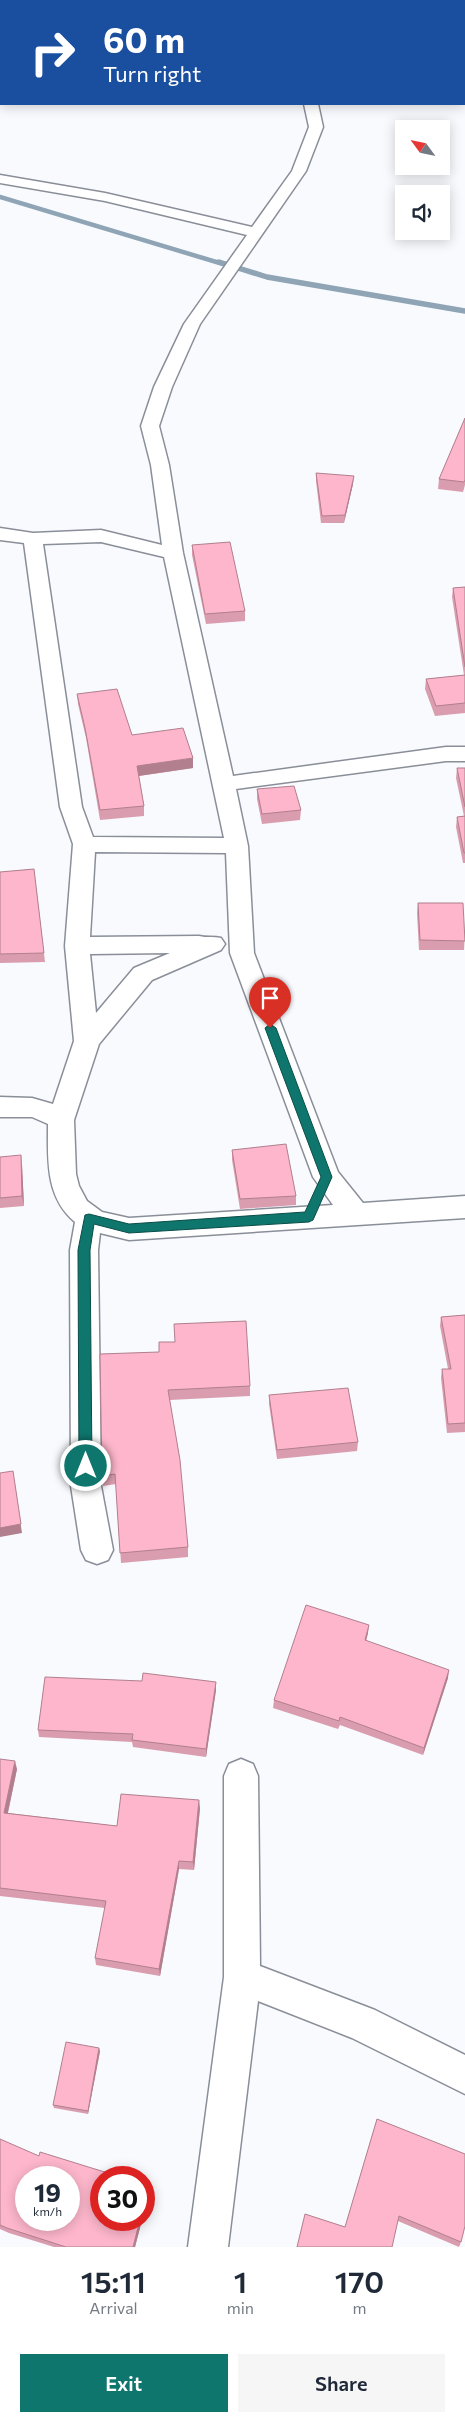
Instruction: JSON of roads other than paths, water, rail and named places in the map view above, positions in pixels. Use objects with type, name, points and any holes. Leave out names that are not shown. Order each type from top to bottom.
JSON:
[{"type":"street","points":[[311,105],[316,127],[299,171],[192,324],[163,387],[150,426],[160,465],[173,553],[237,846],[242,953],[326,1177],[357,1215]]},
{"type":"street","points":[[0,179],[104,197],[257,233]]},
{"type":"street","points":[[0,534],[33,538],[101,536],[173,553]]},
{"type":"street","points":[[33,538],[71,807],[84,844],[77,946],[87,1041]]},
{"type":"street","points":[[224,784],[446,754],[465,754]]},
{"type":"street","points":[[84,844],[237,846]]},
{"type":"street","points":[[77,946],[213,944],[242,953]]},
{"type":"street","points":[[213,944],[143,974],[87,1041],[61,1120],[63,1182],[72,1204],[89,1218],[129,1229],[465,1207]]},
{"type":"street","points":[[0,1107],[28,1105],[50,1111],[61,1120]]},
{"type":"street","points":[[309,1217],[326,1177]]},
{"type":"street","points":[[89,1218],[84,1250],[86,1486],[97,1550]]},
{"type":"street","points":[[208,2247],[242,1977],[241,1776]]},
{"type":"street","points":[[242,1977],[362,2023],[465,2075]]},
{"type":"waterway","points":[[0,197],[223,264]]},
{"type":"waterway","points":[[219,262],[267,277],[465,311]]}]
